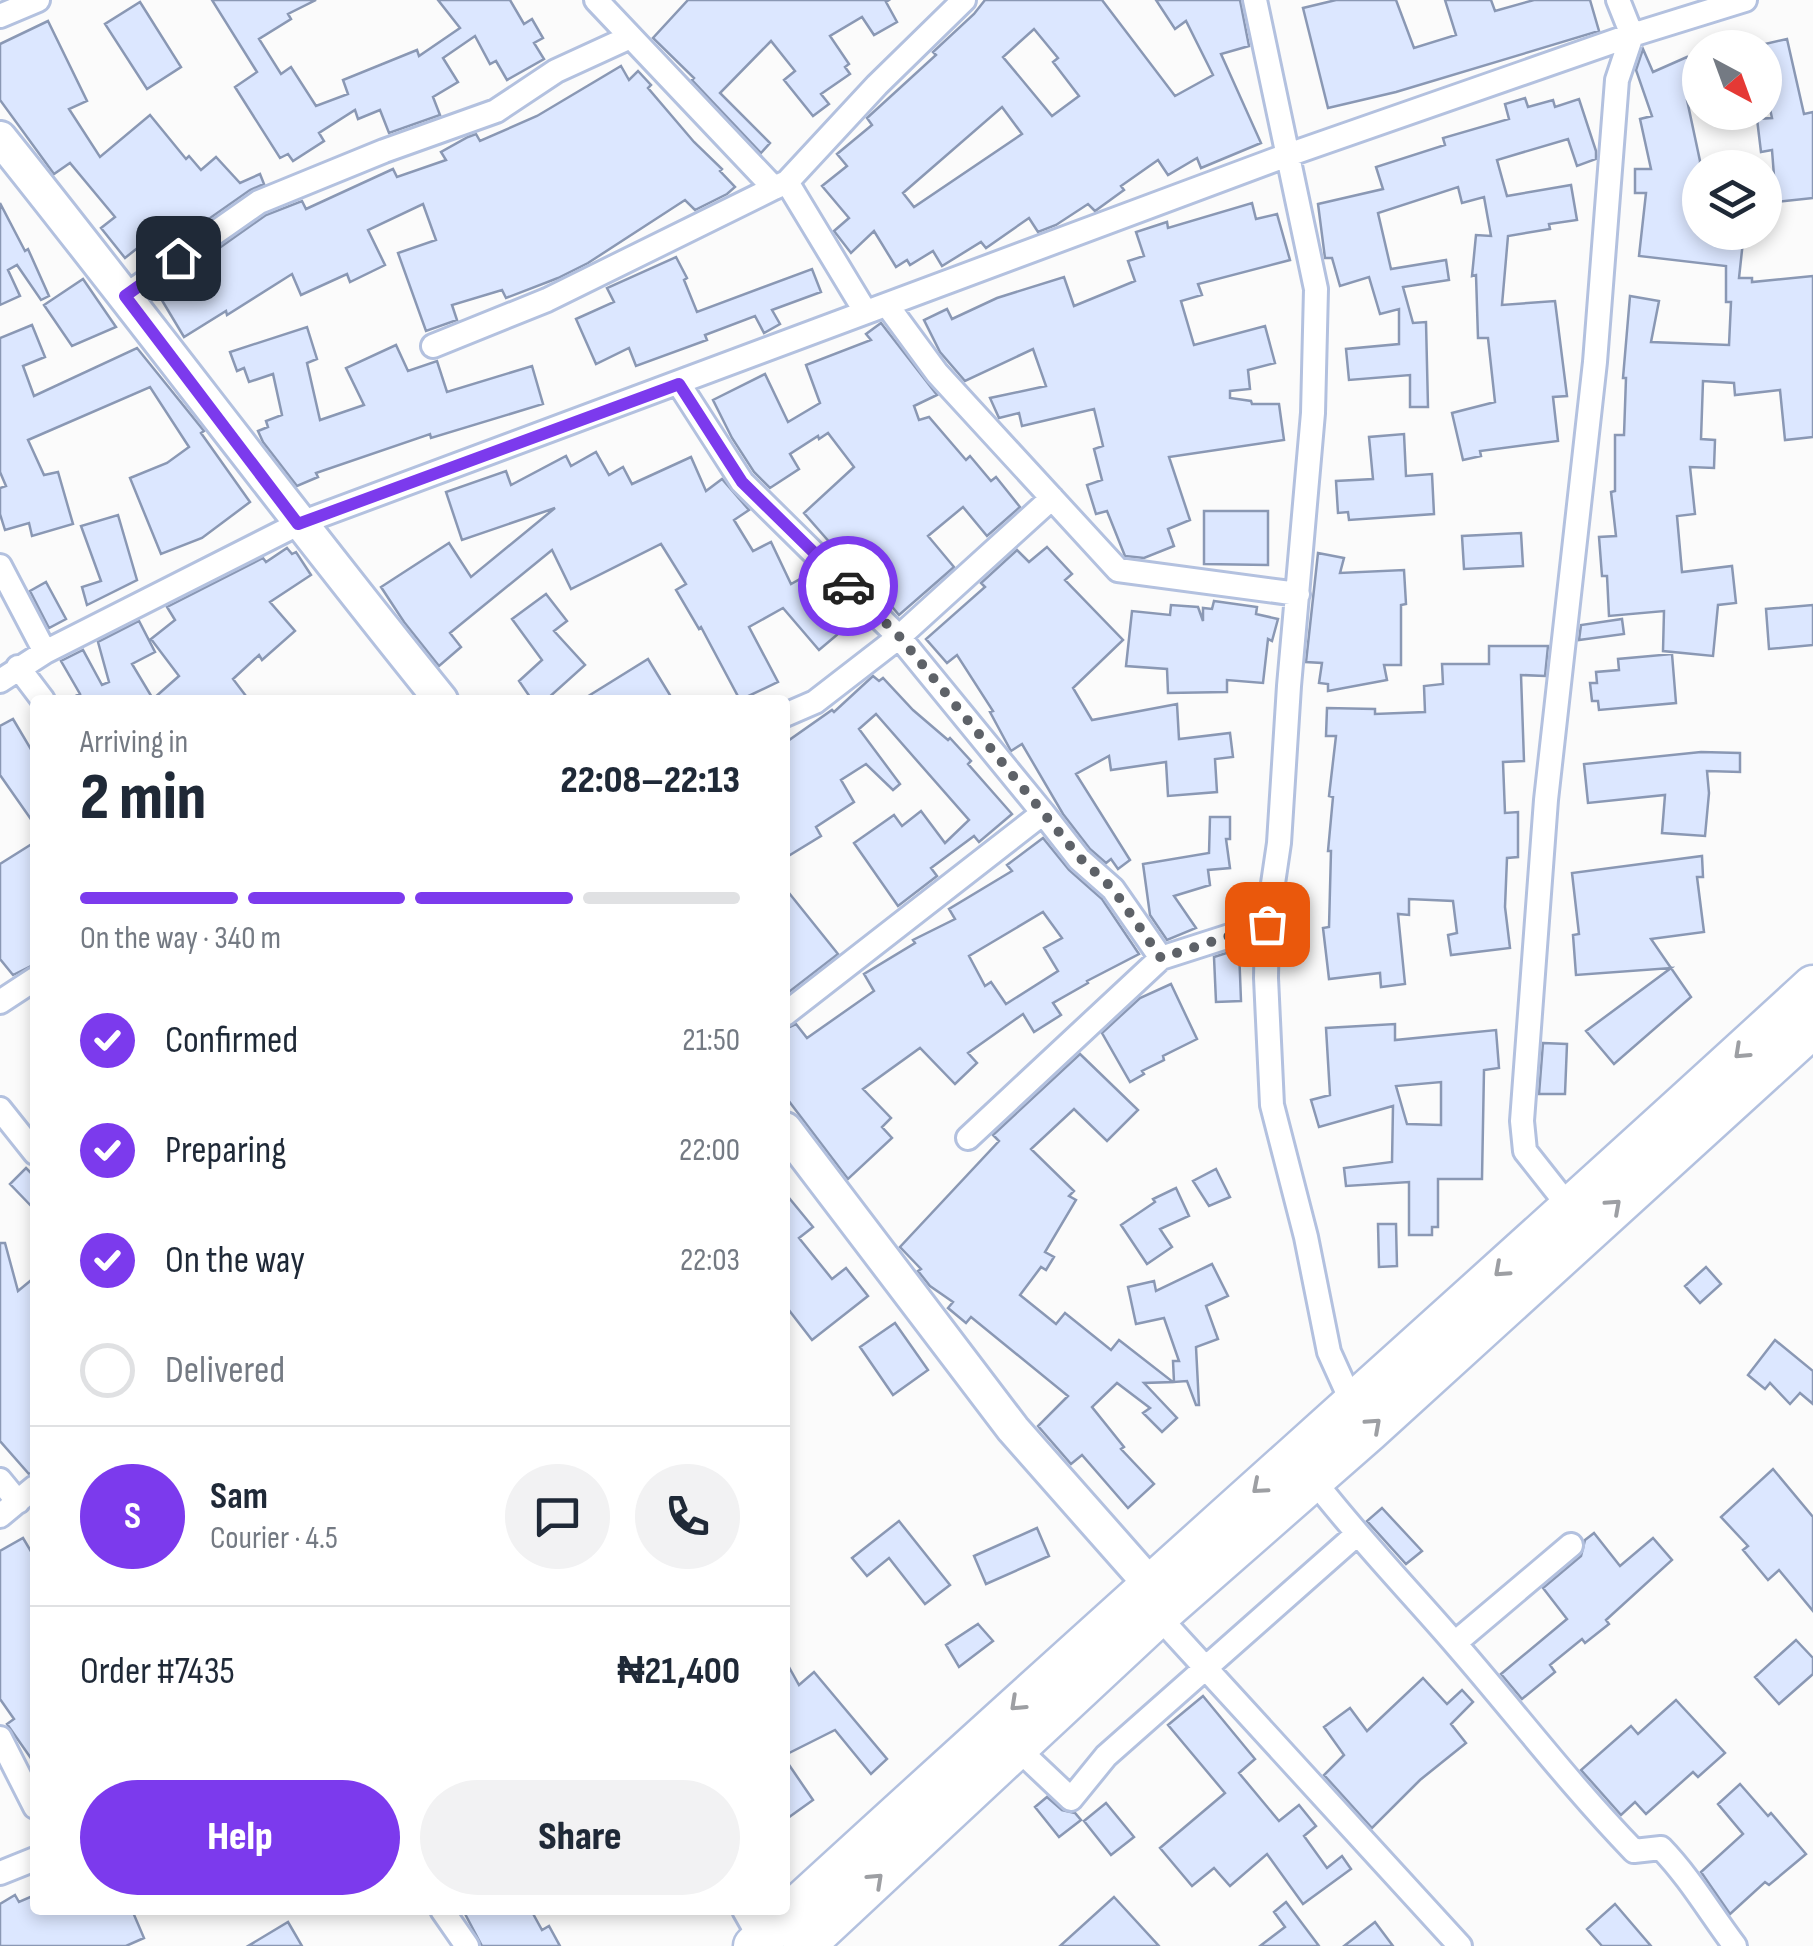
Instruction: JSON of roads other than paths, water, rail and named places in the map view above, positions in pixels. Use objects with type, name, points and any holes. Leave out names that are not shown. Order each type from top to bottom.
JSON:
[{"type":"highway","points":[[790,1901],[1154,1599],[1368,1431],[1655,1150],[1813,986]]},
{"type":"highway","points":[[804,1946],[1018,1749],[1154,1599],[1352,1405],[1570,1208],[1655,1150],[1813,1027]]},
{"type":"highway","points":[[753,1932],[773,1915]]},
{"type":"street","points":[[0,16],[38,0]]},
{"type":"street","points":[[596,0],[628,38],[780,184],[876,308],[1118,570],[1298,594]]},
{"type":"street","points":[[433,346],[546,300],[780,184],[964,0]]},
{"type":"street","points":[[1254,0],[1316,289],[1314,413],[1280,843],[1267,924],[1272,1105],[1306,1238],[1329,1352],[1352,1405]]},
{"type":"street","points":[[1570,1208],[1525,1150],[1522,1121],[1546,800],[1595,362],[1617,80],[1632,35],[1618,0]]},
{"type":"street","points":[[36,695],[9,674],[298,524],[1285,156],[1632,35],[1745,0]]},
{"type":"street","points":[[125,296],[259,202],[496,110],[556,71],[628,38]]},
{"type":"street","points":[[4,148],[125,296],[298,524],[437,695]]},
{"type":"street","points":[[679,384],[742,482],[899,636],[1080,858],[1113,889],[1161,958]]},
{"type":"street","points":[[790,713],[815,702],[899,636],[1052,498]]},
{"type":"street","points":[[0,566],[45,652]]},
{"type":"street","points":[[790,1010],[1043,812]]},
{"type":"street","points":[[968,1138],[1161,958],[1267,924]]},
{"type":"street","points":[[0,1002],[30,982]]},
{"type":"street","points":[[0,1109],[30,1147]]},
{"type":"street","points":[[790,1136],[1013,1429],[1206,1668],[1460,1946]]},
{"type":"street","points":[[1312,1478],[1356,1535],[1455,1643],[1557,1767],[1634,1850],[1662,1848],[1686,1874],[1735,1946]]},
{"type":"street","points":[[0,1480],[18,1501]]},
{"type":"street","points":[[1018,1749],[1071,1799],[1106,1756],[1356,1535]]},
{"type":"street","points":[[1455,1643],[1571,1544]]},
{"type":"street","points":[[0,1738],[30,1797]]},
{"type":"street","points":[[0,1873],[30,1861]]},
{"type":"street","points":[[445,1915],[467,1946]]}]
